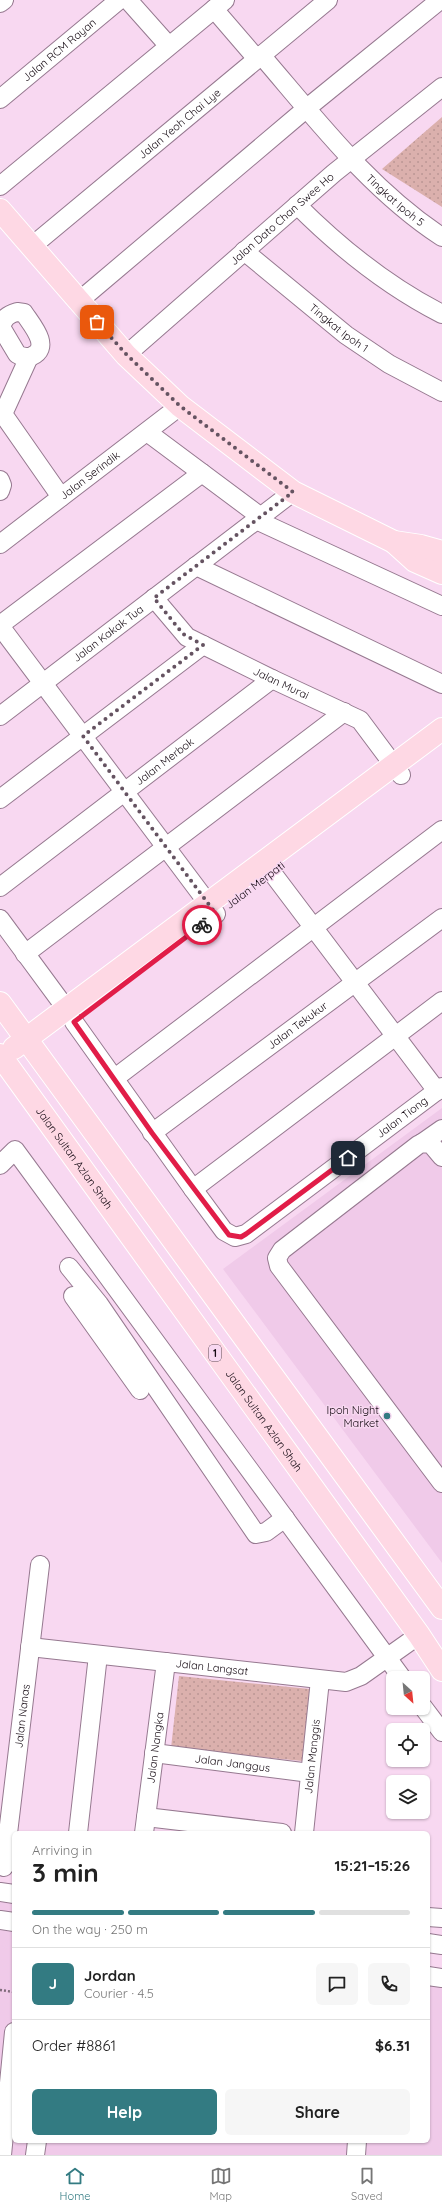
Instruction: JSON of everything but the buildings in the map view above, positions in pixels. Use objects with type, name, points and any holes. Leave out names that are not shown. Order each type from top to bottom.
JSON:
[{"type":"main road","points":[[0,211],[126,354],[180,406],[293,492],[394,542],[415,561],[442,573]]},
{"type":"main road","points":[[394,542],[421,546],[442,552]]},
{"type":"main road","name":"Jalan Merpati","points":[[3,1064],[31,1046],[397,770],[442,729]]},
{"type":"main road","name":"Jalan Merpati","points":[[397,770],[442,744]]},
{"type":"main road","points":[[0,1004],[442,1607]]},
{"type":"main road","name":"Jalan Sultan Azlan Shah","points":[[3,1064],[419,1635],[442,1670]]},
{"type":"street","points":[[0,3],[4,0]]},
{"type":"street","name":"Jalan RCM Rayan","points":[[0,99],[119,0]]},
{"type":"street","points":[[128,0],[168,45]]},
{"type":"street","name":"Jalan Yeoh Chai Lye","points":[[31,247],[328,0]]},
{"type":"street","points":[[79,301],[307,108],[440,0]]},
{"type":"street","points":[[0,186],[219,4]]},
{"type":"street","name":"Tingkat Ipoh 5","points":[[219,4],[259,57],[307,108],[351,159],[384,192],[442,237]]},
{"type":"street","name":"Jalan Dato Chan Swee Ho","points":[[126,354],[351,159],[442,87]]},
{"type":"street","points":[[297,205],[322,230],[401,290],[442,314]]},
{"type":"street","name":"Tingkat Ipoh 1","points":[[244,251],[346,335],[389,364],[442,392]]},
{"type":"street","points":[[29,357],[2,415],[61,497]]},
{"type":"street","name":"Jalan Serindik","points":[[0,544],[180,406]]},
{"type":"street","points":[[147,432],[202,473],[258,518],[442,606]]},
{"type":"street","points":[[202,473],[0,626],[212,909]]},
{"type":"street","points":[[0,480],[2,485],[0,491]]},
{"type":"street","name":"Jalan Kakak Tua","points":[[0,716],[293,492]]},
{"type":"street","points":[[196,566],[442,684]]},
{"type":"street","name":"Jalan Murai","points":[[154,598],[183,634],[272,680],[360,720],[397,770]]},
{"type":"street","points":[[0,799],[203,645]]},
{"type":"street","name":"Jalan Merbok","points":[[0,887],[272,680]]},
{"type":"street","points":[[25,954],[344,712]]},
{"type":"street","points":[[115,1078],[442,830]]},
{"type":"street","points":[[268,867],[396,1036],[440,1089]]},
{"type":"street","name":"Jalan Tekukur","points":[[152,1133],[442,918]]},
{"type":"street","points":[[0,919],[71,1016],[152,1133],[193,1189],[442,1001]]},
{"type":"street","name":"Jalan Tiong","points":[[193,1189],[229,1235],[241,1237],[440,1089]]},
{"type":"street","points":[[442,1129],[282,1250],[277,1258],[278,1262],[442,1483]]},
{"type":"street","points":[[422,1143],[431,1144],[442,1157]]},
{"type":"street","points":[[0,1166],[15,1150],[397,1671]]},
{"type":"street","points":[[68,1267],[99,1304],[256,1534],[266,1532],[285,1518]]},
{"type":"street","points":[[72,1296],[140,1390]]},
{"type":"street","name":"Jalan Nanas","points":[[8,1869],[30,1646],[40,1565]]},
{"type":"street","name":"Jalan Langsat","points":[[30,1646],[341,1682],[353,1680],[419,1635]]},
{"type":"street","points":[[78,1831],[98,1654]]},
{"type":"street","name":"Jalan Nangka","points":[[145,1825],[166,1662]]},
{"type":"street","name":"Jalan Manggis","points":[[304,1831],[320,1680]]},
{"type":"street","points":[[429,1715],[442,1732]]},
{"type":"street","name":"Jalan Janggus","points":[[154,1752],[310,1774]]},
{"type":"street","points":[[145,1825],[248,1831]]},
{"type":"street","points":[[0,1892],[12,1894]]},
{"type":"street","points":[[430,1917],[442,1918]]},
{"type":"street","points":[[0,1920],[12,1922]]},
{"type":"street","points":[[430,1943],[442,1945]]},
{"type":"street","points":[[430,1976],[442,1978]]},
{"type":"street","points":[[2,2155],[6,2126],[4,2093],[10,2047]]},
{"type":"street","points":[[35,2155],[37,2143]]},
{"type":"street","points":[[356,2155],[357,2143]]},
{"type":"path","points":[[0,1990],[12,1992]]},
{"type":"shaded area","points":[[442,117],[442,207],[382,169]]},
{"type":"shaded area","name":"Ipoh Night Market","points":[[442,1108],[442,1563],[223,1269]]},
{"type":"shaded area","points":[[179,1676],[310,1689],[302,1761],[171,1748]]},
{"type":"shaded area","points":[[0,1886],[12,1888],[12,2143],[430,2143],[430,1967],[442,1972],[442,2155],[0,2155]]},
{"type":"way so far","points":[[97,322],[126,354],[180,406],[293,492],[154,598],[183,634],[203,645],[83,736],[216,914],[202,925]]},
{"type":"place","name":"Ipoh Night Market","points":[[387,1416]]},
{"type":"route","points":[[202,925],[74,1022],[216,1221],[229,1235],[241,1237],[246,1234],[348,1158]]}]
